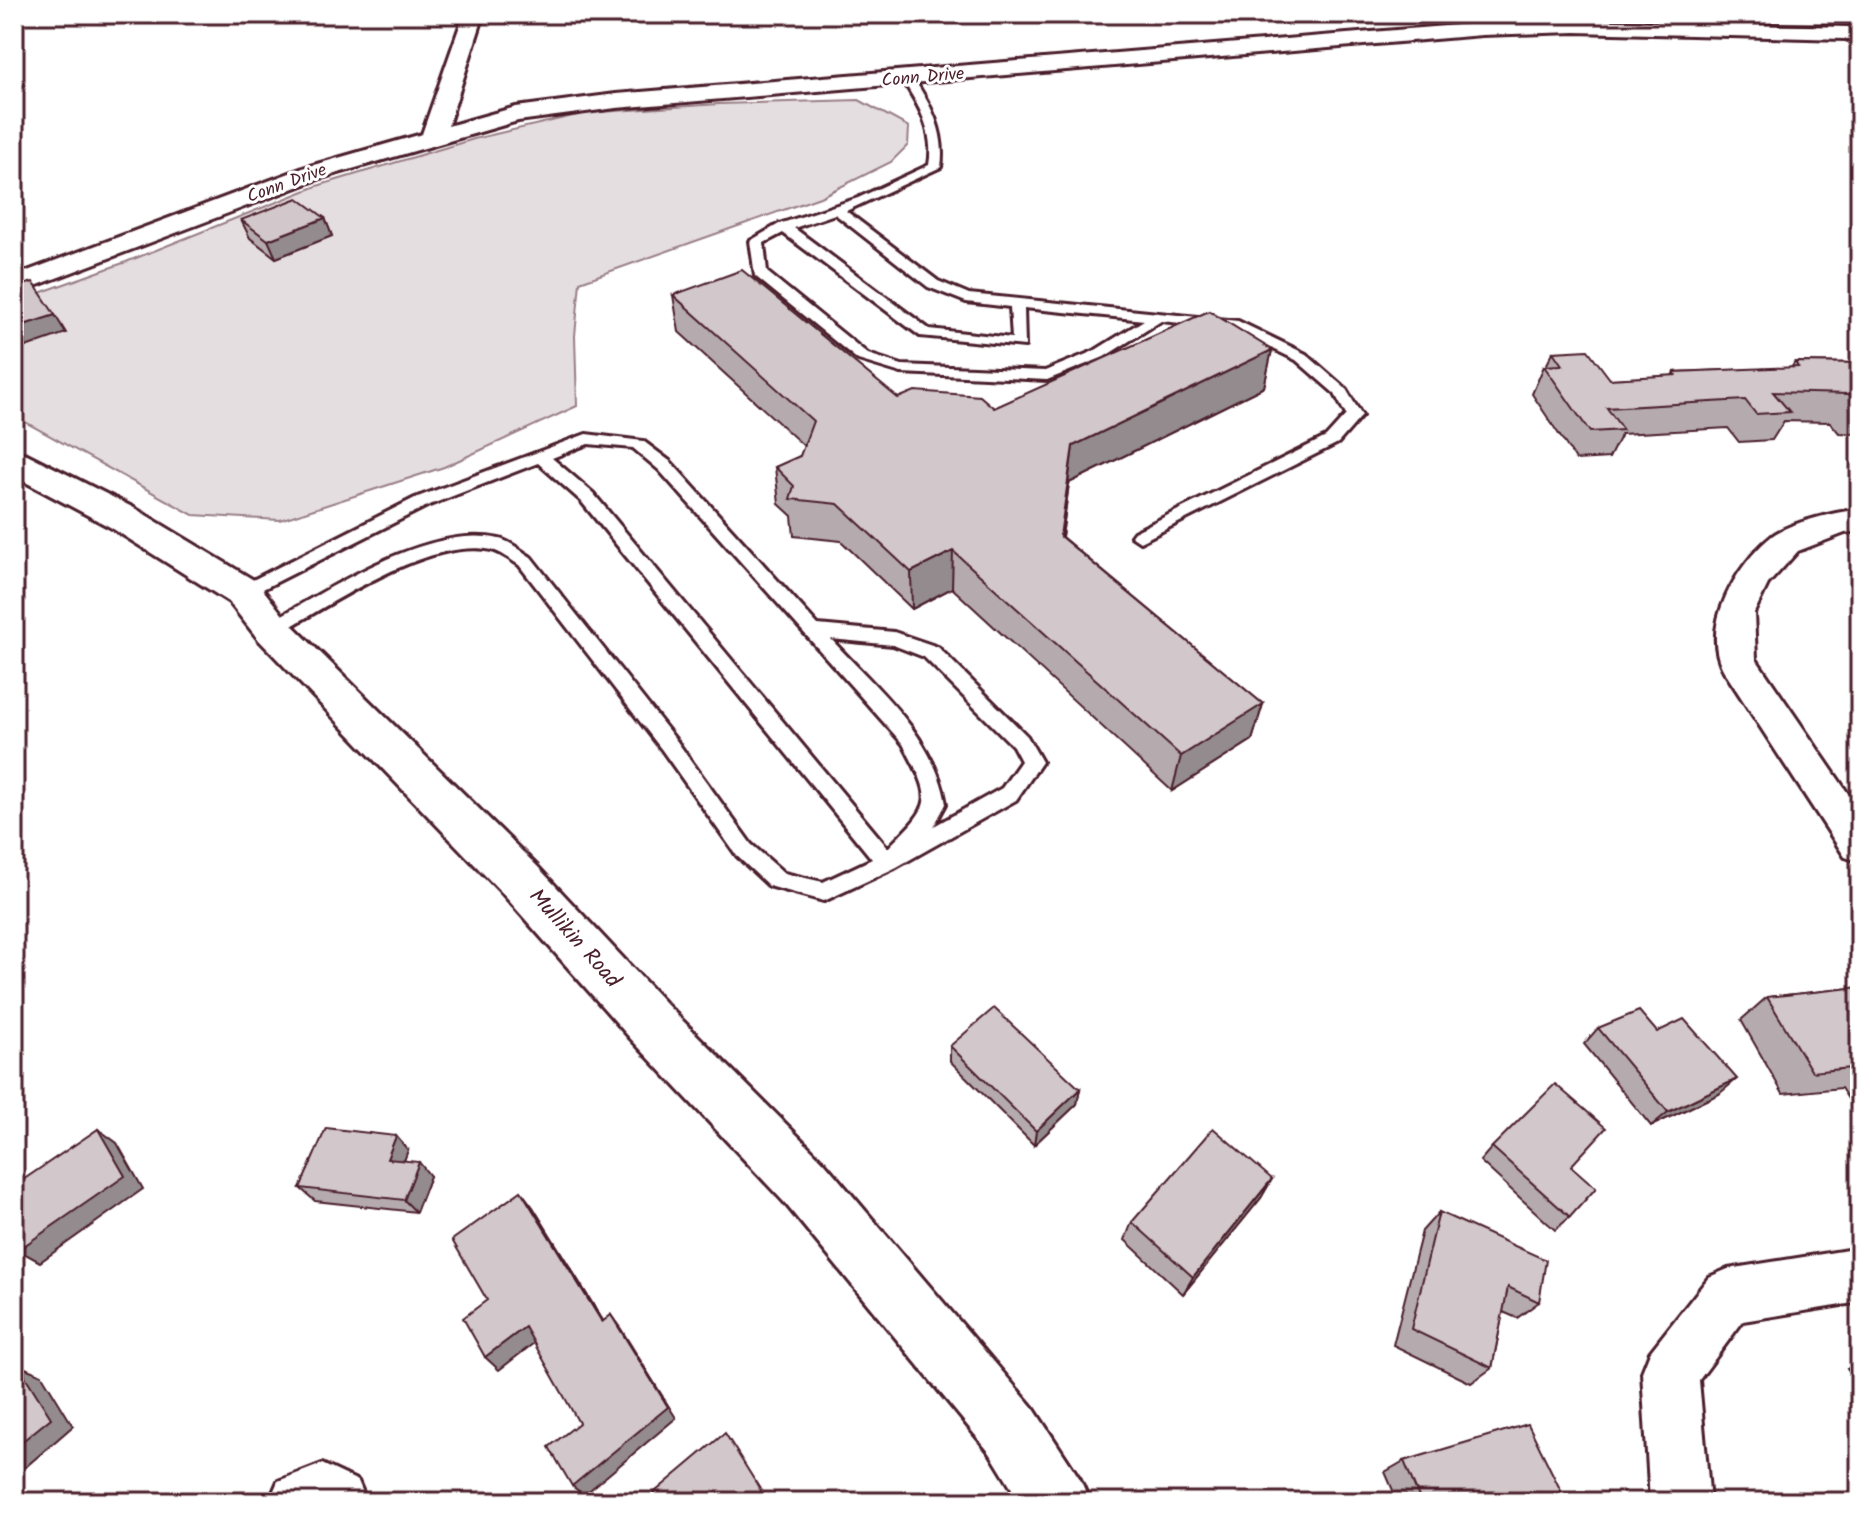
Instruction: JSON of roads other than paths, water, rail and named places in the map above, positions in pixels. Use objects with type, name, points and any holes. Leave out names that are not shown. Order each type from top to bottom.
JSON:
[{"type":"street","points":[[432,138],[474,14]]},
{"type":"street","name":"Conn Drive","points":[[14,286],[312,173],[516,114],[616,101],[1482,29],[1575,26],[1848,33],[1860,38]]},
{"type":"street","name":"Mullikin Road","points":[[14,462],[123,518],[258,611],[520,880],[649,1022],[804,1182],[1012,1431],[1057,1502]]},
{"type":"street","points":[[1860,520],[1839,523],[1786,543],[1753,578],[1736,613],[1737,661],[1860,845]]},
{"type":"street","points":[[1680,1502],[1670,1372],[1728,1296],[1860,1275]]},
{"type":"street","points":[[299,1502],[322,1494],[337,1502]]},
{"type":"lane","points":[[908,79],[921,98],[940,150],[935,167],[837,210],[784,227],[757,241],[760,273],[863,357],[901,369],[1047,376],[1099,354],[1155,319]]},
{"type":"lane","points":[[837,210],[933,284],[966,298],[1155,319],[1233,324],[1301,357],[1341,392],[1354,416],[1332,440],[1140,536]]},
{"type":"lane","points":[[784,227],[925,333],[1020,343],[1017,304]]},
{"type":"lane","points":[[258,611],[421,502],[586,439],[637,444],[665,466],[910,739],[932,779],[936,804],[923,826],[887,862]]},
{"type":"lane","points":[[540,456],[587,497],[887,862]]},
{"type":"lane","points":[[258,611],[411,554],[456,545],[497,544],[525,561],[669,745],[744,850],[777,880],[824,892],[887,862],[1009,794],[1032,762],[1020,741],[931,652],[894,639],[812,631]]}]
